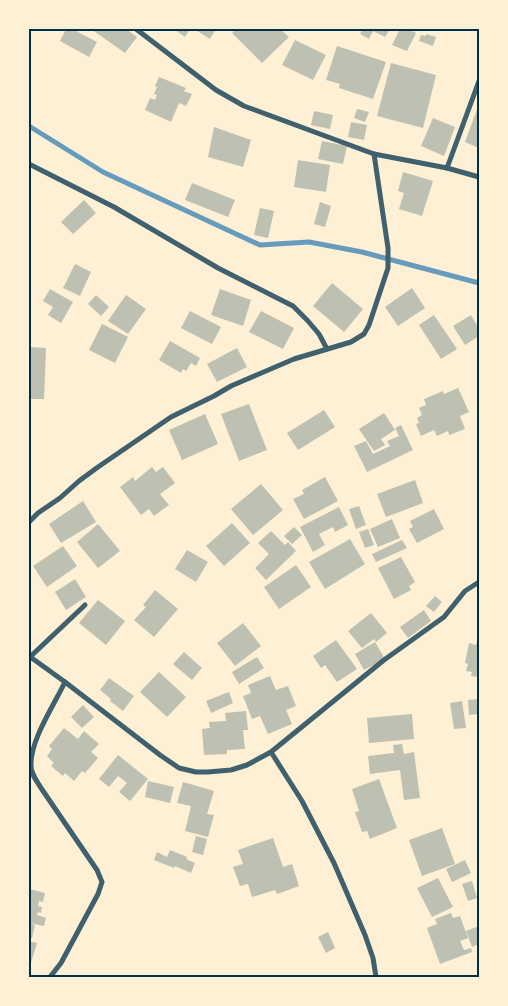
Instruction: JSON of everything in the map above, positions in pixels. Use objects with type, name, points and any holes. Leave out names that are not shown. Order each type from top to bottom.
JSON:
[{"type":"street","points":[[136,29],[216,90],[244,106],[374,154],[447,168],[479,177]]},
{"type":"street","points":[[447,168],[479,81]]},
{"type":"street","points":[[29,522],[79,481],[170,417],[231,386],[294,359],[351,342],[364,334],[369,325],[388,268],[388,248],[374,154]]},
{"type":"street","points":[[29,164],[114,207],[218,268],[293,306],[308,320],[319,334],[327,349]]},
{"type":"street","points":[[85,605],[30,657],[179,768],[196,772],[208,772],[231,770],[247,765],[272,752],[384,660],[444,617],[465,591],[479,582]]},
{"type":"street","points":[[50,977],[61,964],[98,894],[102,882],[97,870],[41,788],[30,765],[35,743],[65,682]]},
{"type":"street","points":[[272,752],[302,801],[334,863],[365,935],[373,958],[376,977]]},
{"type":"building","points":[[66,29],[72,29],[97,42],[89,57],[60,41]]},
{"type":"building","points":[[91,29],[126,29],[137,37],[125,53]]},
{"type":"building","points":[[174,29],[190,29],[185,37]]},
{"type":"building","points":[[194,29],[216,29],[210,39]]},
{"type":"building","points":[[236,29],[280,29],[289,37],[262,63],[232,33]]},
{"type":"building","points":[[363,29],[390,29],[385,37],[373,31],[369,39],[360,34]]},
{"type":"building","points":[[400,29],[407,29],[416,33],[407,51],[392,45]]},
{"type":"building","points":[[426,34],[436,37],[433,46],[419,41],[421,35],[426,36]]},
{"type":"building","points":[[295,40],[326,55],[313,80],[282,65]]},
{"type":"building","points":[[337,46],[386,62],[373,99],[339,88],[340,84],[326,80]]},
{"type":"building","points":[[391,63],[436,75],[423,128],[377,116]]},
{"type":"building","points":[[159,77],[186,88],[184,91],[192,94],[186,106],[179,103],[171,122],[145,110],[150,98],[155,100],[157,95],[154,94],[157,87],[155,86]]},
{"type":"building","points":[[479,104],[479,148],[465,142]]},
{"type":"building","points":[[357,109],[369,112],[365,122],[354,118]]},
{"type":"building","points":[[314,111],[333,115],[330,129],[311,125]]},
{"type":"building","points":[[433,118],[455,127],[444,156],[421,146]]},
{"type":"building","points":[[351,122],[367,125],[364,140],[348,137]]},
{"type":"building","points":[[214,127],[251,140],[243,167],[208,157]]},
{"type":"building","points":[[322,141],[347,146],[343,164],[318,159]]},
{"type":"building","points":[[298,160],[330,165],[326,192],[294,187]]},
{"type":"building","points":[[403,172],[433,181],[422,216],[399,209],[404,193],[398,191]]},
{"type":"building","points":[[192,183],[235,200],[228,217],[185,200]]},
{"type":"building","points":[[84,200],[96,213],[73,234],[61,222]]},
{"type":"building","points":[[320,202],[331,206],[325,227],[314,224]]},
{"type":"building","points":[[260,208],[274,211],[268,238],[254,235]]},
{"type":"building","points":[[75,264],[91,272],[80,296],[63,288]]},
{"type":"building","points":[[332,283],[363,309],[344,332],[313,306]]},
{"type":"building","points":[[412,288],[425,308],[398,326],[385,307]]},
{"type":"building","points":[[50,289],[73,302],[61,323],[48,315],[53,307],[43,301]]},
{"type":"building","points":[[220,289],[251,300],[243,326],[211,315]]},
{"type":"building","points":[[96,295],[109,307],[101,316],[88,304]]},
{"type":"building","points":[[126,295],[146,309],[128,334],[108,321]]},
{"type":"building","points":[[190,311],[221,327],[212,344],[181,328]]},
{"type":"building","points":[[261,311],[294,328],[283,349],[249,332]]},
{"type":"building","points":[[434,315],[457,349],[441,359],[419,325]]},
{"type":"building","points":[[471,315],[479,329],[479,336],[465,345],[453,326]]},
{"type":"building","points":[[102,324],[128,337],[115,363],[89,350]]},
{"type":"building","points":[[170,341],[200,358],[196,366],[191,363],[186,371],[183,369],[181,373],[159,360]]},
{"type":"building","points":[[29,347],[46,348],[44,399],[29,399]]},
{"type":"building","points":[[237,348],[247,367],[217,382],[207,364]]},
{"type":"building","points":[[458,388],[469,412],[460,416],[465,429],[449,435],[448,431],[437,436],[434,430],[421,436],[416,424],[419,423],[417,418],[422,415],[419,408],[426,405],[424,399],[443,391],[444,394]]},
{"type":"building","points":[[249,404],[267,450],[239,461],[221,414]]},
{"type":"building","points":[[324,410],[335,427],[298,450],[287,433]]},
{"type":"building","points":[[384,413],[395,430],[381,439],[385,445],[374,451],[359,429]]},
{"type":"building","points":[[205,414],[218,444],[182,460],[169,430]]},
{"type":"building","points":[[401,425],[413,450],[367,472],[354,446],[366,441],[373,454],[390,446],[387,441],[399,436],[395,428]]},
{"type":"building","points":[[152,467],[156,472],[163,467],[175,483],[160,494],[169,505],[154,516],[149,509],[141,515],[120,487],[133,477],[135,481]]},
{"type":"building","points":[[325,477],[338,501],[304,519],[293,499],[304,494],[302,490]]},
{"type":"building","points":[[415,480],[423,503],[386,517],[377,494]]},
{"type":"building","points":[[261,484],[283,510],[253,535],[231,509]]},
{"type":"building","points":[[83,501],[96,522],[61,543],[49,524]]},
{"type":"building","points":[[359,506],[366,525],[356,529],[349,509]]},
{"type":"building","points":[[339,507],[348,525],[335,532],[333,527],[319,534],[325,545],[313,552],[300,527]]},
{"type":"building","points":[[434,509],[444,529],[417,543],[409,529],[413,527],[410,521]]},
{"type":"building","points":[[392,519],[400,538],[378,547],[370,529]]},
{"type":"building","points":[[232,523],[250,543],[224,566],[206,546]]},
{"type":"building","points":[[98,524],[120,551],[98,568],[77,542]]},
{"type":"building","points":[[294,527],[302,535],[292,544],[284,536]]},
{"type":"building","points":[[368,529],[374,545],[365,548],[359,532]]},
{"type":"building","points":[[271,531],[285,545],[288,542],[296,551],[266,580],[255,568],[269,554],[258,543]]},
{"type":"building","points":[[350,539],[365,564],[325,589],[309,562]]},
{"type":"building","points":[[402,540],[407,548],[376,562],[372,554]]},
{"type":"building","points":[[63,546],[77,566],[47,587],[33,566]]},
{"type":"building","points":[[187,550],[208,562],[196,582],[175,569]]},
{"type":"building","points":[[401,557],[415,582],[409,586],[411,590],[394,599],[378,568]]},
{"type":"building","points":[[296,565],[311,587],[279,609],[264,587]]},
{"type":"building","points":[[75,579],[86,597],[66,610],[55,592]]},
{"type":"building","points":[[155,590],[178,609],[154,637],[134,620],[146,607],[143,605]]},
{"type":"building","points":[[435,596],[442,602],[434,612],[426,606]]},
{"type":"building","points":[[98,600],[125,621],[106,645],[79,623]]},
{"type":"building","points":[[424,610],[431,621],[408,638],[400,627]]},
{"type":"building","points":[[371,613],[387,633],[376,642],[374,639],[362,648],[348,631]]},
{"type":"building","points":[[243,623],[261,646],[235,666],[217,643]]},
{"type":"building","points":[[479,632],[479,677],[471,676],[472,672],[466,671],[468,664],[465,663],[469,643],[476,645]]},
{"type":"building","points":[[336,640],[357,669],[337,682],[325,665],[321,668],[313,656]]},
{"type":"building","points":[[375,642],[385,659],[364,670],[355,654]]},
{"type":"building","points":[[184,652],[202,668],[192,680],[173,664]]},
{"type":"building","points":[[257,657],[264,668],[239,684],[232,672]]},
{"type":"building","points":[[159,672],[186,697],[167,717],[140,692]]},
{"type":"building","points":[[270,676],[276,690],[288,686],[296,706],[286,710],[292,724],[268,734],[260,716],[252,719],[243,696],[251,693],[248,685]]},
{"type":"building","points":[[109,678],[134,696],[123,711],[100,690]]},
{"type":"building","points":[[229,692],[233,703],[211,713],[206,701]]},
{"type":"building","points":[[479,699],[479,714],[469,715],[468,700]]},
{"type":"building","points":[[462,701],[466,728],[454,729],[450,703]]},
{"type":"building","points":[[83,705],[94,717],[82,728],[71,717]]},
{"type":"building","points":[[246,711],[248,730],[243,730],[245,749],[227,750],[227,754],[204,755],[202,729],[210,728],[209,722],[226,721],[225,713]]},
{"type":"building","points":[[412,714],[414,739],[369,743],[367,718]]},
{"type":"building","points":[[64,728],[78,739],[84,731],[99,744],[91,752],[98,758],[85,773],[82,771],[74,781],[65,773],[63,776],[51,766],[54,763],[47,756],[52,749],[49,746]]},
{"type":"building","points":[[402,744],[404,754],[414,752],[420,798],[404,800],[400,770],[370,774],[368,756],[394,753],[393,745]]},
{"type":"building","points":[[118,755],[148,779],[130,801],[119,792],[127,783],[118,776],[109,787],[99,779]]},
{"type":"building","points":[[379,779],[397,828],[370,839],[367,831],[362,832],[355,812],[359,811],[352,789]]},
{"type":"building","points":[[148,781],[174,787],[170,803],[145,797]]},
{"type":"building","points":[[183,782],[214,791],[207,814],[214,815],[208,837],[185,831],[191,806],[177,803]]},
{"type":"building","points":[[442,828],[455,864],[422,876],[409,840]]},
{"type":"building","points":[[196,836],[207,839],[203,855],[192,852]]},
{"type":"building","points":[[273,838],[283,867],[292,864],[299,886],[277,894],[275,890],[252,897],[248,884],[240,886],[233,867],[243,864],[238,850]]},
{"type":"building","points":[[170,850],[187,857],[186,859],[195,863],[191,873],[154,860],[157,852],[167,857]]},
{"type":"building","points":[[465,860],[471,873],[452,882],[446,869]]},
{"type":"building","points":[[438,878],[453,907],[432,917],[417,888]]},
{"type":"building","points":[[472,881],[477,898],[468,901],[462,884]]},
{"type":"building","points":[[29,889],[45,893],[43,902],[39,901],[38,906],[42,907],[41,913],[38,912],[37,915],[46,918],[44,926],[29,923]]},
{"type":"building","points":[[451,913],[453,918],[460,916],[468,938],[460,941],[464,950],[471,948],[472,952],[440,964],[427,928],[437,924],[435,919]]},
{"type":"building","points":[[29,923],[35,925],[32,938],[29,937]]},
{"type":"building","points":[[479,926],[479,944],[472,947],[466,931]]},
{"type":"building","points":[[328,932],[335,948],[326,953],[318,937]]},
{"type":"building","points":[[29,941],[37,943],[30,966],[29,965]]},
{"type":"waterway","points":[[29,126],[103,172],[260,245],[309,242],[362,252],[479,283]]}]
